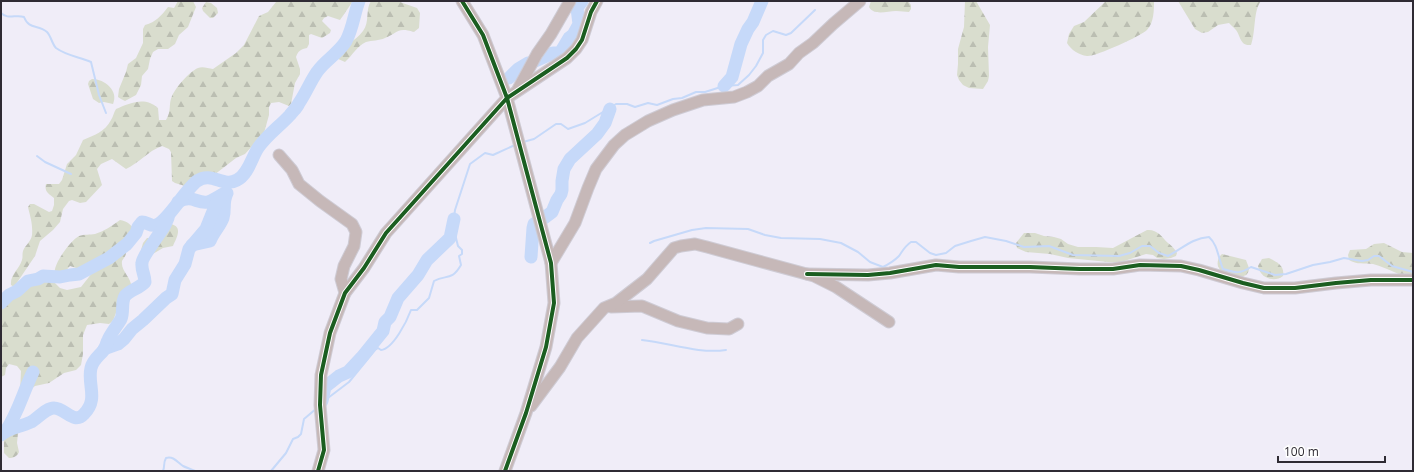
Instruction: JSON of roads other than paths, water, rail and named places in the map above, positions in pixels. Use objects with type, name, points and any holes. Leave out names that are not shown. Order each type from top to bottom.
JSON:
[{"type":"street","points":[[462,1],[484,35],[507,98],[551,263],[554,303],[546,347],[526,413],[505,471]]},
{"type":"street","points":[[517,91],[536,54],[551,34],[570,1]]},
{"type":"street","points":[[318,471],[324,450],[320,405],[321,376],[330,333],[345,293],[364,268],[386,233],[507,98],[567,58],[576,49],[582,40],[591,12],[597,1]]},
{"type":"street","points":[[551,263],[575,223],[596,169],[614,145],[625,135],[648,121],[673,110],[703,100],[734,97],[758,86],[768,76],[789,64],[798,52],[813,43],[860,1]]},
{"type":"street","points":[[279,155],[292,170],[299,184],[352,224],[356,232],[354,246],[344,266],[341,279],[345,293]]},
{"type":"street","points":[[526,413],[560,367],[577,338],[604,308],[616,303],[647,279],[674,248],[681,246],[695,244],[814,276],[836,287],[889,322]]},
{"type":"street","points":[[807,274],[868,275],[890,273],[936,265],[959,267],[1080,269],[1113,269],[1140,265],[1181,266],[1264,288],[1295,288],[1336,282],[1371,280],[1413,280]]},
{"type":"street","points":[[604,308],[642,306],[678,321],[707,328],[729,329],[738,324]]},
{"type":"waterway","points":[[1,303],[28,281],[38,279],[43,276],[60,277],[79,274],[109,258],[127,244],[136,233],[142,222],[151,225],[160,223],[171,212],[192,185],[202,178],[213,178],[227,182],[232,182],[241,178],[247,170],[258,148],[296,108],[317,72],[346,41],[359,1]]},
{"type":"waterway","points":[[535,61],[553,53],[560,53],[579,24],[577,8],[582,1]]},
{"type":"waterway","points":[[724,86],[732,77],[741,44],[762,1]]},
{"type":"waterway","points":[[523,142],[534,139],[556,124],[561,124],[568,129],[585,123],[616,104],[627,104],[635,107],[648,103],[657,105],[673,99],[682,98],[696,92],[705,92],[724,86],[738,85],[756,66],[763,53],[763,40],[766,35],[773,31],[786,35],[791,33],[815,10]]},
{"type":"waterway","points":[[1,13],[9,17],[24,17],[28,24],[47,32],[56,48],[65,53],[91,62],[99,95],[106,113]]},
{"type":"waterway","points":[[509,78],[518,69],[528,63]]},
{"type":"waterway","points":[[544,218],[552,212],[561,194],[564,169],[570,159],[597,134],[605,123],[610,109]]},
{"type":"waterway","points":[[324,401],[349,382],[375,350],[378,348],[381,350],[386,348],[395,340],[411,310],[417,310],[429,298],[434,281],[451,276],[461,265],[459,256],[462,254],[462,250],[458,246],[453,226],[455,210],[470,164],[485,153],[493,155],[515,145]]},
{"type":"waterway","points":[[37,156],[45,162],[71,174]]},
{"type":"waterway","points":[[192,245],[210,241],[223,218],[227,193]]},
{"type":"waterway","points":[[178,202],[187,199],[208,202],[223,194]]},
{"type":"waterway","points":[[104,349],[118,344],[132,329],[172,294],[175,280],[185,264],[189,249],[206,229],[216,204],[222,195]]},
{"type":"waterway","points":[[1,435],[8,430],[31,422],[51,408],[62,410],[77,418],[84,414],[91,403],[92,397],[90,374],[92,365],[104,350],[109,337],[121,319],[125,296],[145,282],[142,268],[143,260],[168,218]]},
{"type":"waterway","points":[[322,401],[325,387],[339,376],[348,372],[383,331],[385,322],[390,317],[398,298],[418,275],[427,260],[450,238],[454,219]]},
{"type":"waterway","points":[[531,257],[533,228],[534,224],[537,222]]},
{"type":"waterway","points":[[650,243],[692,230],[706,228],[748,229],[765,235],[781,238],[820,239],[841,243],[858,252],[870,262],[883,267],[897,258],[911,242],[916,242],[930,253],[936,255],[946,253],[955,246],[985,237],[1006,241],[1024,247],[1049,246],[1073,255],[1119,256],[1130,253],[1142,246],[1150,246],[1159,253],[1168,256],[1197,239],[1209,237],[1216,248],[1223,269],[1235,272],[1241,272],[1251,267],[1275,275],[1286,274],[1313,265],[1344,258],[1362,261],[1368,260],[1374,256],[1379,256],[1392,266],[1413,272]]},
{"type":"waterway","points":[[642,340],[705,351],[726,350]]},
{"type":"waterway","points":[[5,432],[10,425],[33,372]]},
{"type":"waterway","points":[[271,471],[286,453],[293,439],[301,434],[304,419],[317,408]]},
{"type":"waterway","points":[[163,471],[166,458],[173,459],[183,466],[195,471]]}]
